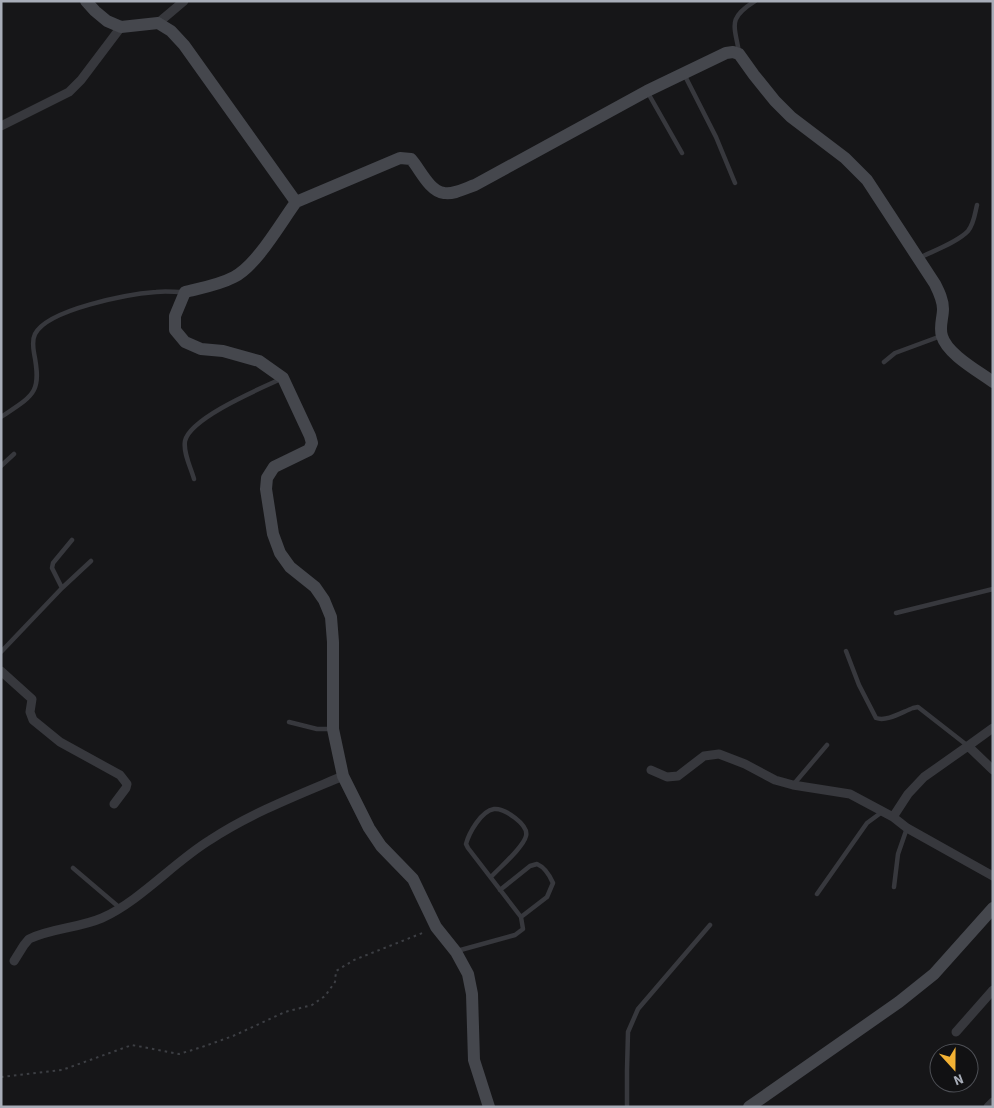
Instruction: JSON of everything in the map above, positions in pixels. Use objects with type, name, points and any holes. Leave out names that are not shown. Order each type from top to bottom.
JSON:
[{"type":"street","points":[[86,1],[107,21],[121,27],[158,23],[184,1]]},
{"type":"street","points":[[158,23],[171,31],[184,45],[296,202]]},
{"type":"street","points":[[1,126],[69,92],[81,80],[121,27]]},
{"type":"street","points":[[489,1107],[474,1060],[472,994],[468,974],[456,952],[436,927],[413,879],[382,846],[370,828],[343,776],[333,729],[333,642],[331,617],[324,600],[315,587],[290,566],[280,553],[273,534],[266,489],[267,478],[274,467],[309,450],[312,443],[310,436],[283,378],[259,361],[223,351],[201,349],[185,342],[175,330],[174,316],[186,292],[233,278],[245,270],[296,202],[400,158],[411,159],[432,188],[444,194],[457,192],[475,185],[647,91],[683,73],[733,52],[739,54],[775,101],[791,117],[845,158],[867,180],[935,284],[942,298],[941,336],[952,352],[993,382]]},
{"type":"street","points":[[1,671],[32,699],[30,712],[33,720],[60,742],[111,769],[125,779],[126,788],[114,804]]},
{"type":"street","points":[[894,817],[908,794],[924,777],[993,728]]},
{"type":"street","points":[[968,746],[993,770]]},
{"type":"street","points":[[650,770],[667,777],[678,776],[704,756],[719,754],[745,764],[775,780],[793,785],[850,794],[884,811],[907,828],[993,876]]},
{"type":"street","points":[[14,961],[30,939],[102,918],[120,908],[210,839],[251,817],[343,776]]},
{"type":"street","points":[[748,1107],[899,1002],[934,974],[993,908]]},
{"type":"street","points":[[956,1032],[993,990]]},
{"type":"street","points":[[988,1107],[993,1102]]},
{"type":"lane","points":[[739,54],[734,24],[736,17],[741,10],[755,1]]},
{"type":"lane","points":[[683,73],[716,138],[736,183]]},
{"type":"lane","points":[[647,91],[682,153]]},
{"type":"lane","points":[[918,259],[968,231],[972,225],[977,205]]},
{"type":"lane","points":[[1,417],[21,404],[32,393],[37,384],[38,372],[32,344],[34,334],[42,325],[54,318],[92,304],[158,292],[186,292]]},
{"type":"lane","points":[[884,362],[895,353],[941,336]]},
{"type":"lane","points":[[194,479],[185,450],[185,442],[190,431],[212,414],[283,378]]},
{"type":"lane","points":[[1,466],[14,454]]},
{"type":"lane","points":[[62,588],[52,568],[72,540]]},
{"type":"lane","points":[[1,652],[62,588],[91,561]]},
{"type":"lane","points":[[896,613],[993,589]]},
{"type":"lane","points":[[846,651],[859,685],[876,718],[880,720],[918,707],[968,746]]},
{"type":"lane","points":[[288,722],[317,730],[333,729]]},
{"type":"lane","points":[[793,785],[827,745]]},
{"type":"lane","points":[[456,952],[519,932],[523,928],[521,917],[466,844],[467,839],[481,817],[488,811],[498,809],[508,813],[523,825],[527,830],[527,835],[512,856],[491,877]]},
{"type":"lane","points":[[817,894],[867,823],[884,811]]},
{"type":"lane","points":[[894,887],[898,854],[907,828]]},
{"type":"lane","points":[[500,890],[530,866],[537,864],[551,877],[553,883],[547,897],[521,917]]},
{"type":"lane","points":[[73,868],[120,908]]},
{"type":"lane","points":[[628,1107],[626,1070],[628,1032],[638,1009],[710,925]]},
{"type":"path","points":[[1,1077],[62,1070],[132,1045],[179,1054],[233,1036],[285,1012],[312,1005],[325,996],[335,982],[336,971],[354,960],[436,927]]}]
